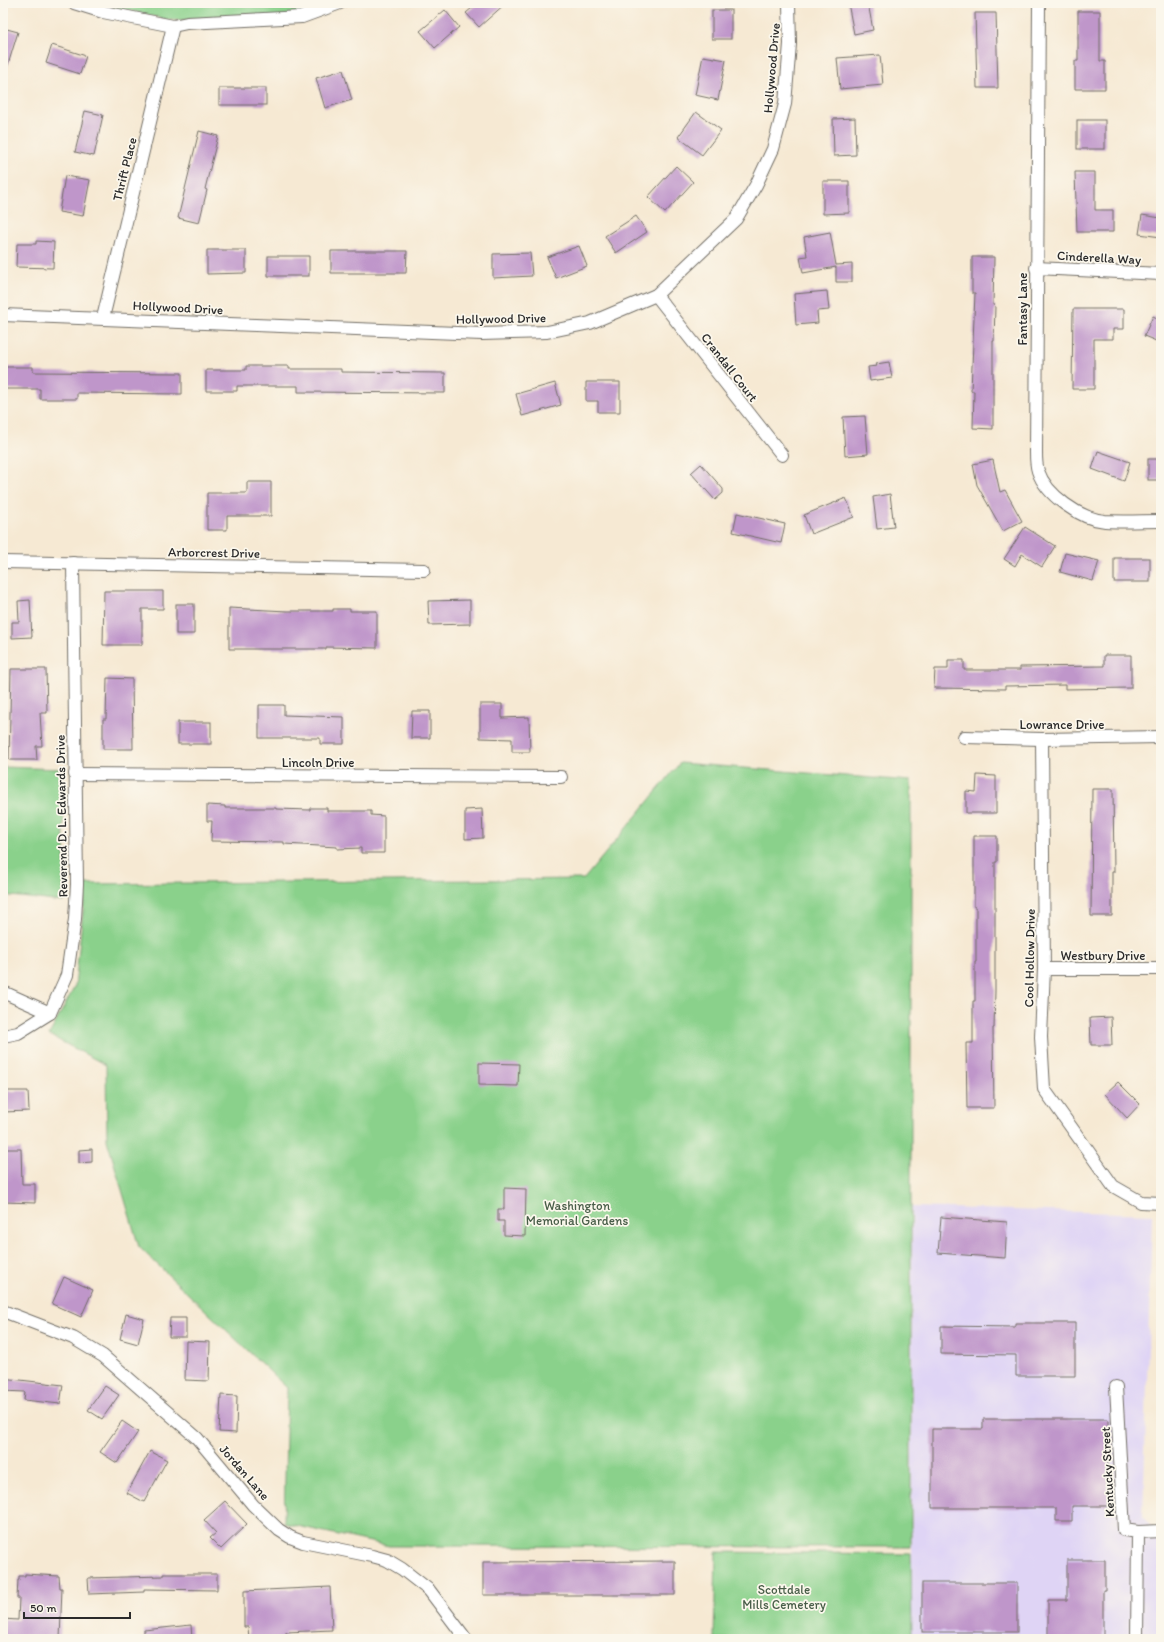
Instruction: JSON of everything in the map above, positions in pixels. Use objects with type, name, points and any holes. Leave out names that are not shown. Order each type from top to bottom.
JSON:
[{"type":"street","points":[[74,3],[102,12],[173,26],[187,23],[302,17],[340,3]]},
{"type":"street","name":"Hollywood Drive","points":[[3,315],[482,334],[547,332],[590,323],[656,295],[736,219],[756,185],[773,149],[785,104],[790,44],[790,3]]},
{"type":"street","name":"Fantasy Lane","points":[[1038,3],[1036,268],[1036,452],[1038,471],[1048,489],[1065,504],[1083,515],[1104,521],[1161,521]]},
{"type":"street","name":"Thrift Place","points":[[103,318],[173,26]]},
{"type":"street","name":"Cinderella Way","points":[[1036,268],[1161,274]]},
{"type":"street","name":"Crandall Court","points":[[656,295],[782,455]]},
{"type":"street","name":"Arborcrest Drive","points":[[3,562],[424,570]]},
{"type":"street","name":"Reverend D. L. Edwards Drive","points":[[50,1013],[66,975],[75,919],[77,884],[73,563]]},
{"type":"street","name":"Lowrance Drive","points":[[964,737],[1042,739],[1161,737]]},
{"type":"street","name":"Cool Hollow Drive","points":[[1042,739],[1044,969],[1041,1037],[1044,1089],[1113,1186],[1141,1202],[1161,1203]]},
{"type":"street","name":"Lincoln Drive","points":[[75,774],[561,777]]},
{"type":"street","name":"Westbury Drive","points":[[1044,969],[1161,969]]},
{"type":"street","points":[[3,992],[50,1013]]},
{"type":"street","points":[[3,1036],[18,1032],[50,1013]]},
{"type":"street","name":"Jordan Lane","points":[[3,1311],[73,1338],[103,1356],[197,1438],[253,1505],[279,1530],[290,1537],[304,1542],[387,1560],[402,1569],[429,1590],[466,1639]]},
{"type":"street","name":"Kentucky Street","points":[[1116,1387],[1124,1530],[1138,1532]]},
{"type":"street","points":[[1137,1639],[1138,1532],[1161,1531]]},
{"type":"shaded area","points":[[912,1207],[1152,1214],[1143,1517],[1161,1539],[1161,1639],[912,1639]]},
{"type":"green space","points":[[97,3],[341,3],[307,20],[169,20]]},
{"type":"green space","name":"Washington Memorial Gardens","points":[[680,763],[911,781],[911,1547],[389,1546],[284,1523],[287,1388],[139,1247],[107,1140],[106,1065],[49,1035],[75,986],[86,884],[584,879]]},
{"type":"green space","points":[[3,767],[62,769],[65,877],[63,902],[3,895]]},
{"type":"green space","name":"Scottdale Mills Cemetery","points":[[716,1552],[911,1554],[912,1639],[714,1639]]},
{"type":"building","points":[[478,3],[506,3],[479,27],[466,13]]},
{"type":"building","points":[[848,3],[868,3],[873,30],[854,34]]},
{"type":"building","points":[[445,10],[459,27],[435,48],[420,31]]},
{"type":"building","points":[[712,10],[731,10],[731,39],[712,39]]},
{"type":"building","points":[[1078,11],[1100,11],[1100,61],[1105,61],[1105,89],[1075,89],[1075,61],[1078,61]]},
{"type":"building","points":[[975,13],[996,13],[998,88],[977,88]]},
{"type":"building","points":[[3,28],[18,32],[6,71],[3,70]]},
{"type":"building","points":[[52,45],[86,56],[80,74],[46,63]]},
{"type":"building","points":[[880,55],[883,85],[840,89],[837,58]]},
{"type":"building","points":[[703,56],[726,60],[718,100],[695,95]]},
{"type":"building","points":[[343,70],[352,100],[325,108],[316,78]]},
{"type":"building","points":[[219,88],[266,88],[266,105],[219,105]]},
{"type":"building","points":[[85,111],[103,115],[94,156],[75,152]]},
{"type":"building","points":[[696,112],[721,130],[702,155],[678,137]]},
{"type":"building","points":[[855,118],[856,155],[834,156],[833,119]]},
{"type":"building","points":[[1077,120],[1105,120],[1105,149],[1077,149]]},
{"type":"building","points":[[199,131],[218,136],[205,189],[207,190],[199,223],[178,218]]},
{"type":"building","points":[[676,166],[693,182],[665,213],[648,197]]},
{"type":"building","points":[[1075,172],[1095,172],[1095,210],[1113,210],[1113,232],[1077,232]]},
{"type":"building","points":[[65,176],[90,180],[83,216],[59,212]]},
{"type":"building","points":[[823,181],[849,181],[849,213],[823,214]]},
{"type":"building","points":[[1142,215],[1161,218],[1161,237],[1139,234]]},
{"type":"building","points":[[636,216],[647,232],[616,253],[605,236]]},
{"type":"building","points":[[830,232],[836,265],[852,264],[852,282],[836,282],[836,267],[803,273],[800,257],[807,256],[804,237]]},
{"type":"building","points":[[36,241],[54,242],[53,268],[16,267],[17,244],[36,244]]},
{"type":"building","points":[[579,246],[587,266],[556,278],[547,257]]},
{"type":"building","points":[[207,250],[246,250],[246,273],[207,274]]},
{"type":"building","points":[[331,251],[407,251],[406,273],[331,273]]},
{"type":"building","points":[[530,253],[532,276],[493,278],[493,254]]},
{"type":"building","points":[[268,256],[309,256],[309,276],[268,276]]},
{"type":"building","points":[[972,257],[994,257],[993,305],[995,306],[993,341],[993,429],[973,428],[974,391],[971,391],[975,293],[972,293]]},
{"type":"building","points":[[827,291],[829,310],[817,311],[818,323],[796,325],[794,294]]},
{"type":"building","points":[[1073,309],[1124,309],[1124,329],[1113,329],[1113,339],[1094,339],[1094,389],[1072,389]]},
{"type":"building","points":[[1153,316],[1161,320],[1161,343],[1144,336]]},
{"type":"building","points":[[889,362],[892,378],[870,381],[868,367]]},
{"type":"building","points":[[246,366],[289,366],[289,369],[341,369],[341,372],[445,373],[445,393],[298,392],[298,386],[237,386],[237,391],[206,391],[206,370],[246,370]]},
{"type":"building","points":[[3,367],[33,367],[33,372],[182,373],[182,394],[77,393],[77,399],[40,399],[40,389],[3,389]]},
{"type":"building","points":[[586,382],[620,382],[620,412],[598,412],[598,401],[586,401]]},
{"type":"building","points":[[555,383],[561,405],[522,416],[516,394]]},
{"type":"building","points":[[865,416],[868,454],[845,456],[843,417]]},
{"type":"building","points":[[1098,451],[1130,462],[1124,481],[1092,469]]},
{"type":"building","points":[[1148,459],[1161,459],[1161,480],[1148,480]]},
{"type":"building","points":[[993,460],[1000,492],[1005,490],[1022,521],[1003,531],[977,485],[973,464]]},
{"type":"building","points":[[701,464],[723,489],[723,493],[715,500],[691,473]]},
{"type":"building","points":[[247,482],[271,482],[271,516],[227,516],[227,530],[207,530],[207,493],[247,493]]},
{"type":"building","points":[[890,494],[894,527],[877,529],[873,497]]},
{"type":"building","points":[[846,498],[854,517],[811,534],[804,515]]},
{"type":"building","points":[[737,513],[785,524],[781,543],[733,532]]},
{"type":"building","points":[[1025,527],[1055,546],[1042,567],[1022,554],[1015,566],[1004,559]]},
{"type":"building","points":[[1065,553],[1099,561],[1093,581],[1060,572]]},
{"type":"building","points":[[1114,558],[1150,558],[1150,582],[1114,582]]},
{"type":"building","points":[[104,591],[163,591],[163,609],[142,609],[142,645],[103,645]]},
{"type":"building","points":[[30,600],[32,637],[12,638],[12,622],[19,622],[18,601]]},
{"type":"building","points":[[470,600],[470,624],[429,625],[428,601]]},
{"type":"building","points":[[176,604],[194,604],[194,634],[176,634]]},
{"type":"building","points":[[229,608],[287,611],[333,611],[333,609],[350,609],[350,611],[377,611],[377,648],[326,647],[326,649],[229,649]]},
{"type":"building","points":[[1104,655],[1131,655],[1131,688],[1065,689],[1065,685],[1005,686],[1005,689],[934,688],[935,669],[948,669],[948,660],[964,660],[964,670],[1020,670],[1020,667],[1104,666]]},
{"type":"building","points":[[11,669],[46,669],[47,713],[40,713],[42,746],[36,746],[37,760],[9,760]]},
{"type":"building","points":[[107,678],[132,679],[133,749],[103,749],[103,719],[106,719]]},
{"type":"building","points":[[480,704],[502,704],[502,718],[529,717],[530,752],[512,752],[512,739],[480,738]]},
{"type":"building","points":[[259,705],[284,705],[284,715],[344,717],[344,744],[320,744],[320,738],[259,738]]},
{"type":"building","points":[[412,711],[430,711],[430,738],[411,738]]},
{"type":"building","points":[[178,722],[211,722],[211,744],[178,744]]},
{"type":"building","points":[[977,775],[996,776],[996,813],[966,813],[966,791],[976,792]]},
{"type":"building","points":[[1092,789],[1113,789],[1114,872],[1112,872],[1112,916],[1091,916]]},
{"type":"building","points":[[207,805],[225,806],[225,808],[310,810],[310,808],[327,808],[327,811],[371,811],[371,815],[384,816],[384,853],[361,853],[361,848],[337,849],[337,847],[284,844],[284,842],[211,841],[212,821],[207,821]]},
{"type":"building","points":[[482,809],[483,838],[465,839],[465,810]]},
{"type":"building","points":[[974,836],[997,836],[997,862],[995,862],[995,991],[993,1028],[994,1108],[967,1108],[966,1043],[973,1043],[973,1001],[975,1001],[976,907],[974,907]]},
{"type":"building","points":[[1111,1017],[1112,1045],[1091,1045],[1090,1018]]},
{"type":"building","points":[[479,1063],[519,1064],[518,1086],[479,1085]]},
{"type":"building","points":[[1118,1082],[1140,1104],[1127,1118],[1105,1094]]},
{"type":"building","points":[[3,1091],[28,1091],[29,1111],[3,1112]]},
{"type":"building","points":[[3,1149],[21,1149],[22,1184],[35,1184],[35,1203],[4,1202],[5,1171],[3,1171]]},
{"type":"building","points":[[92,1149],[92,1162],[79,1163],[79,1150]]},
{"type":"building","points":[[504,1188],[526,1189],[525,1236],[504,1235],[504,1221],[498,1221],[498,1209],[504,1209]]},
{"type":"building","points":[[941,1217],[1007,1222],[1005,1258],[938,1253]]},
{"type":"building","points":[[64,1277],[93,1290],[81,1317],[52,1304]]},
{"type":"building","points":[[126,1314],[144,1319],[138,1344],[120,1339]]},
{"type":"building","points":[[170,1318],[186,1318],[186,1337],[169,1337]]},
{"type":"building","points":[[1015,1323],[1075,1323],[1075,1376],[1016,1376],[1016,1355],[941,1354],[941,1326],[1015,1327]]},
{"type":"building","points":[[186,1341],[210,1342],[209,1381],[185,1380]]},
{"type":"building","points":[[3,1378],[63,1385],[60,1404],[24,1400],[25,1392],[3,1391]]},
{"type":"building","points":[[105,1386],[119,1395],[102,1419],[88,1410]]},
{"type":"building","points":[[221,1395],[237,1396],[236,1433],[219,1432]]},
{"type":"building","points":[[983,1419],[1108,1419],[1108,1506],[1072,1506],[1072,1521],[1056,1521],[1056,1508],[932,1508],[932,1429],[983,1429]]},
{"type":"building","points":[[122,1421],[138,1432],[117,1463],[100,1452]]},
{"type":"building","points":[[150,1451],[167,1460],[144,1502],[127,1493]]},
{"type":"building","points":[[225,1501],[247,1524],[221,1549],[210,1538],[216,1533],[204,1520]]},
{"type":"building","points":[[1067,1560],[1105,1560],[1105,1590],[1103,1590],[1103,1639],[1048,1639],[1048,1600],[1067,1600]]},
{"type":"building","points":[[675,1561],[675,1595],[483,1595],[483,1562]]},
{"type":"building","points":[[25,1574],[59,1576],[60,1588],[62,1588],[60,1639],[3,1639],[3,1619],[18,1620],[18,1580],[19,1576],[25,1576]]},
{"type":"building","points":[[163,1574],[217,1574],[217,1590],[144,1589],[144,1592],[89,1594],[88,1578],[163,1576]]},
{"type":"building","points":[[922,1583],[1017,1583],[1017,1632],[922,1632]]},
{"type":"building","points":[[330,1587],[332,1630],[286,1632],[287,1639],[249,1639],[248,1627],[244,1627],[244,1591]]},
{"type":"building","points":[[191,1625],[192,1639],[144,1639],[144,1630]]}]
